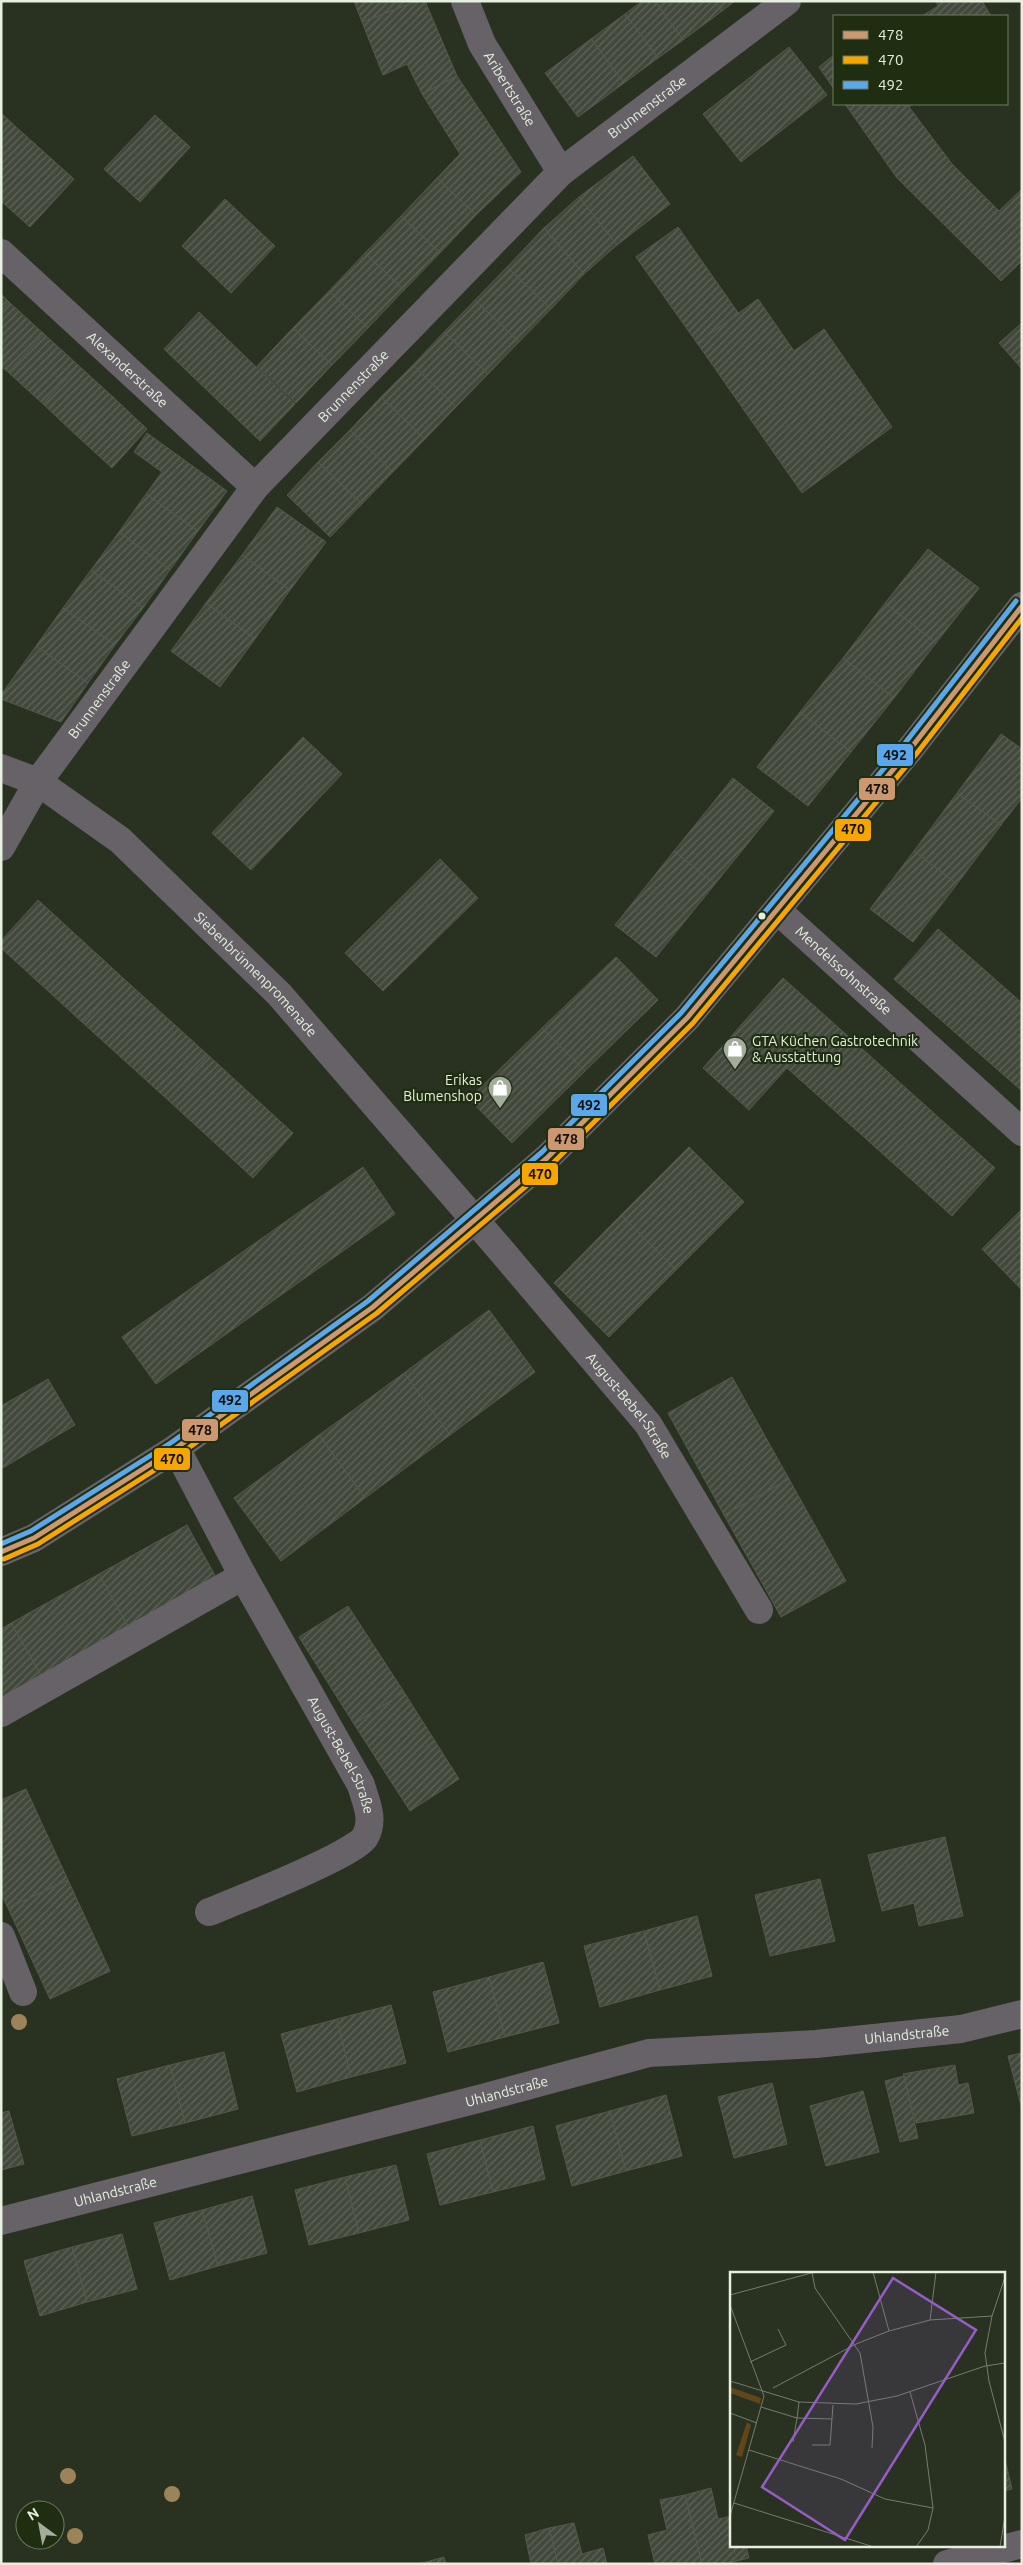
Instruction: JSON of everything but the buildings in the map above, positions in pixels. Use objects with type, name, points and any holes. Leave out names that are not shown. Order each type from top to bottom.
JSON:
[{"type":"main road","points":[[1,1552],[34,1538],[176,1448],[373,1307],[476,1221],[547,1158],[687,1018],[911,748],[1022,606]]},
{"type":"street","name":"Aribertstraße","points":[[465,1],[482,44],[561,172]]},
{"type":"street","name":"Brunnenstraße","points":[[1,847],[38,782],[255,487],[561,172],[787,1]]},
{"type":"street","name":"Alexanderstraße","points":[[1,253],[255,487]]},
{"type":"street","name":"Siebenbrünnenpromenade","points":[[1,768],[38,782],[120,840],[279,994],[476,1221]]},
{"type":"street","name":"Mendelssohnstraße","points":[[777,910],[1022,1132]]},
{"type":"street","name":"August-Bebel-Straße","points":[[476,1221],[648,1424],[760,1610]]},
{"type":"street","name":"August-Bebel-Straße","points":[[176,1448],[242,1576],[361,1785],[371,1818],[365,1838],[331,1860],[209,1912]]},
{"type":"street","points":[[1,1713],[242,1576]]},
{"type":"street","points":[[1,1936],[23,1992]]},
{"type":"street","name":"Uhlandstraße","points":[[1,2221],[486,2097],[649,2052],[816,2044],[961,2029],[1022,2014]]},
{"type":"street","points":[[947,2564],[1022,2544]]},
{"type":"transit line","name":"492","points":[[1,1544],[31,1531],[172,1442],[368,1301],[542,1152],[681,1013],[905,743],[1016,601]]},
{"type":"transit line","name":"478","points":[[1,1552],[34,1538],[176,1448],[373,1307],[547,1158],[687,1018],[911,748],[1022,606]]},
{"type":"transit line","name":"470","points":[[4,1559],[38,1544],[180,1454],[377,1313],[552,1164],[693,1023],[917,753],[1022,618]]},
{"type":"place","name":"GTA Küchen Gastrotechnik & Ausstattung","points":[[735,1070]]},
{"type":"place","name":"Erikas Blumenshop","points":[[500,1109]]}]
